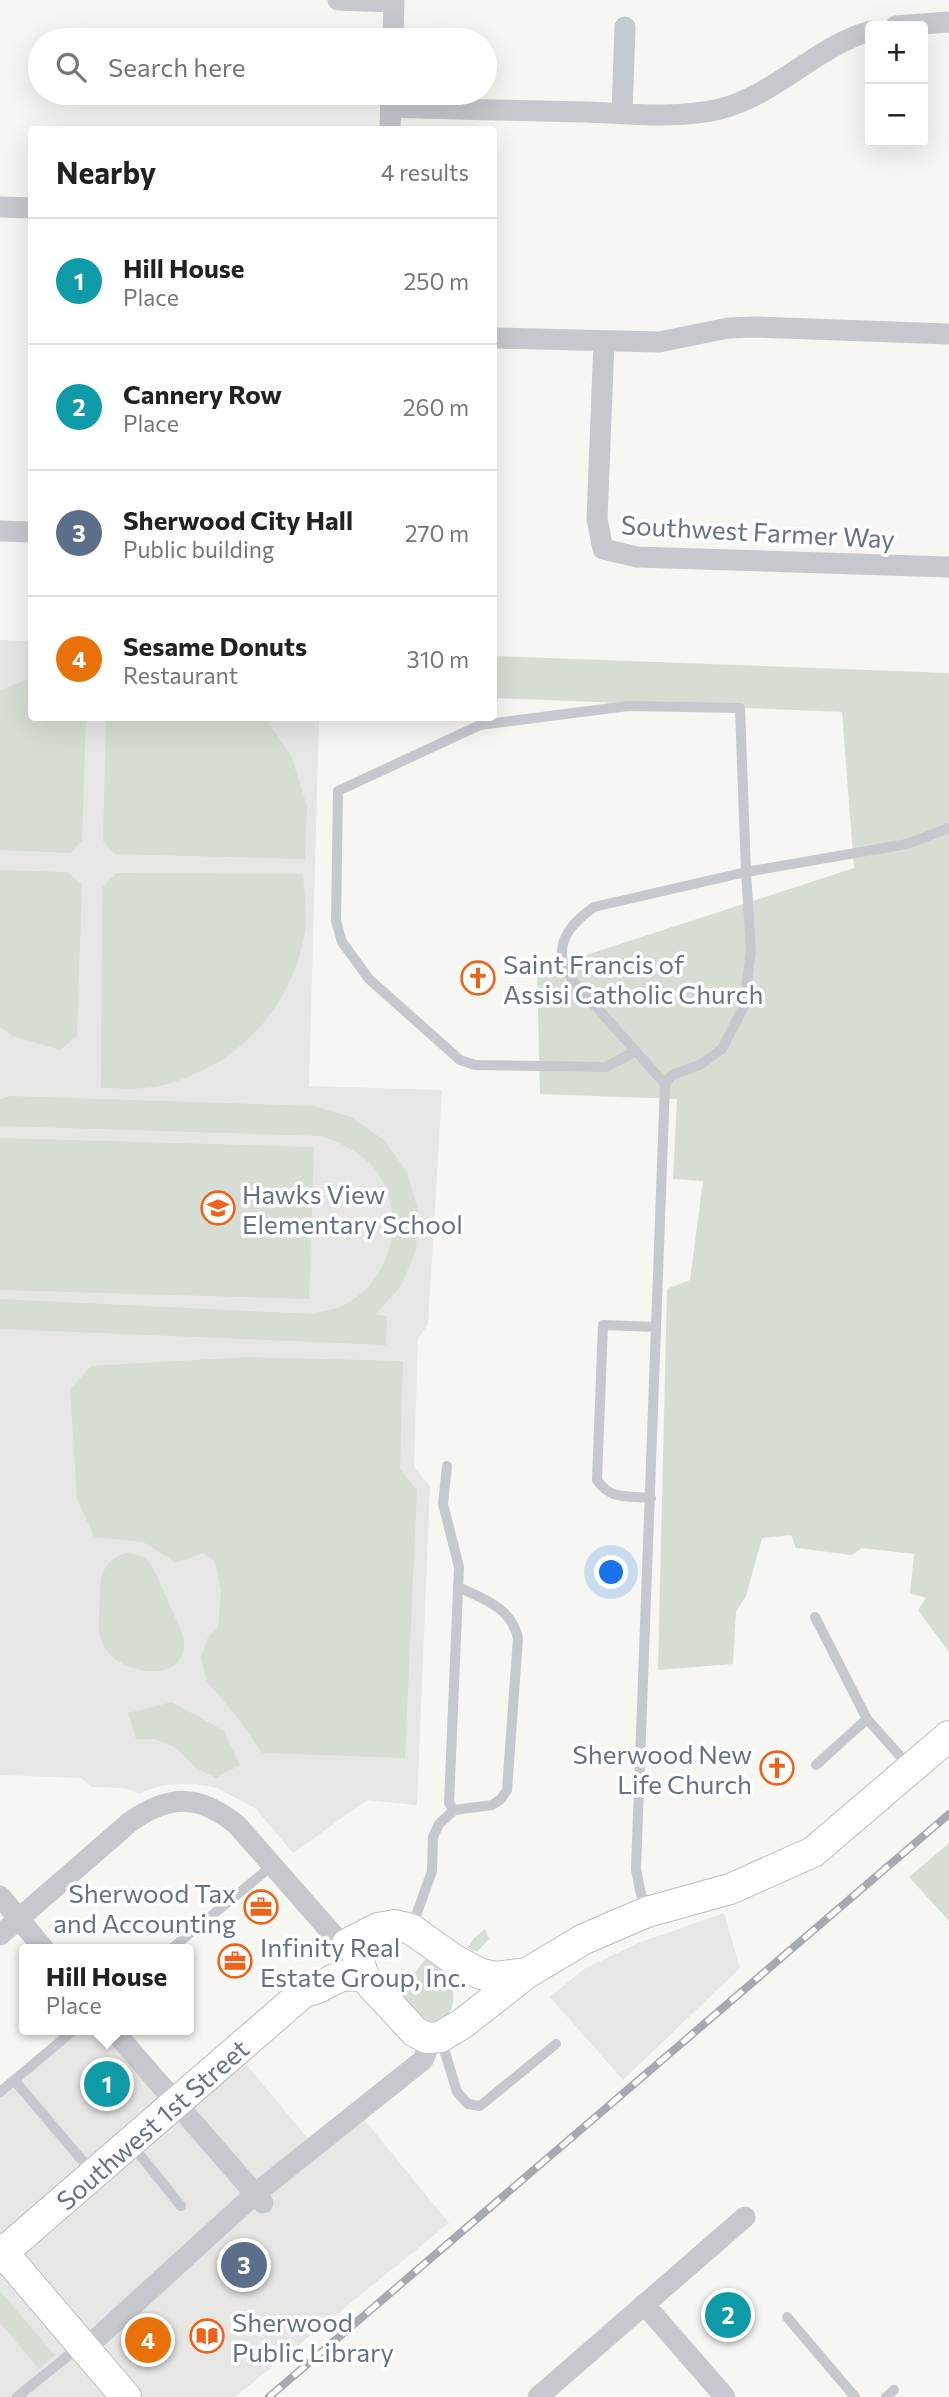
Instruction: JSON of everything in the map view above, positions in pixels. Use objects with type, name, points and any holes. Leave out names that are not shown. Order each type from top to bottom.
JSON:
[{"type":"main road","points":[[354,1942],[358,1947],[364,1977],[415,2032],[444,2033],[527,1973],[584,1939],[647,1912],[730,1889],[803,1858],[949,1736]]},
{"type":"main road","name":"Southwest 1st Street","points":[[304,1992],[305,1982],[354,1942],[378,1928],[390,1925],[411,1929]]},
{"type":"main road","points":[[411,1929],[453,1959],[489,1976],[504,1977],[527,1973]]},
{"type":"main road","points":[[444,2033],[465,2008],[464,1988],[453,1959]]},
{"type":"main road","name":"Southwest 1st Street","points":[[1,2252],[304,1992],[315,1991],[341,1976],[364,1977]]},
{"type":"main road","points":[[1,2252],[126,2397]]},
{"type":"street","points":[[338,0],[394,1],[393,28]]},
{"type":"street","points":[[928,24],[949,22]]},
{"type":"street","points":[[622,113],[625,27]]},
{"type":"street","points":[[480,105],[622,113],[691,113],[720,108],[752,97],[816,56],[865,33]]},
{"type":"street","points":[[390,126],[391,105]]},
{"type":"street","points":[[0,207],[28,208]]},
{"type":"street","points":[[497,338],[659,342],[728,328],[754,327],[949,334]]},
{"type":"street","name":"Southwest Farmer Way","points":[[604,342],[597,519],[603,549],[637,557],[949,567]]},
{"type":"street","points":[[0,531],[28,532]]},
{"type":"street","points":[[0,1935],[130,1822],[164,1803],[183,1802],[202,1804],[219,1810],[354,1942]]},
{"type":"street","points":[[0,1896],[40,1944]]},
{"type":"street","points":[[83,2347],[423,2060],[444,2033]]},
{"type":"street","points":[[117,2035],[259,2199]]},
{"type":"street","points":[[538,2397],[745,2217]]},
{"type":"street","points":[[644,2304],[725,2397]]},
{"type":"lane","points":[[636,1051],[606,1067],[475,1065],[460,1060],[369,979],[342,942],[336,921],[338,790],[480,725],[628,706],[740,708],[751,951],[744,1006],[722,1049],[700,1065],[672,1075],[665,1084],[636,1869],[647,1912]]},
{"type":"lane","points":[[665,1084],[575,982],[563,962],[564,940],[574,922],[594,907],[746,872],[907,844],[949,828]]},
{"type":"lane","points":[[651,1498],[616,1496],[604,1490],[597,1480],[603,1325],[656,1327]]},
{"type":"lane","points":[[447,1466],[443,1504],[459,1567],[449,1803],[454,1810]]},
{"type":"lane","points":[[411,1929],[432,1871],[433,1837],[439,1824],[454,1810],[492,1805],[501,1799],[507,1790],[518,1637],[515,1624],[503,1610],[458,1587]]},
{"type":"lane","points":[[815,1618],[867,1718],[911,1768]]},
{"type":"lane","points":[[816,1765],[867,1718]]},
{"type":"lane","points":[[177,1944],[273,1865]]},
{"type":"lane","points":[[444,2033],[457,2092],[468,2104],[480,2106],[556,2045]]},
{"type":"lane","points":[[0,2092],[68,2035]]},
{"type":"lane","points":[[14,2080],[94,2174]]},
{"type":"lane","points":[[130,2143],[181,2206]]},
{"type":"lane","points":[[787,2317],[855,2397]]},
{"type":"lane","points":[[17,2397],[83,2347]]},
{"type":"shaded area","name":"Hawks View Elementary School","points":[[0,640],[28,641],[28,721],[319,721],[309,1086],[442,1090],[428,1325],[418,1338],[414,1467],[430,1486],[417,1805],[367,1800],[293,1853],[255,1808],[217,1788],[196,1784],[164,1785],[139,1793],[124,1788],[92,1787],[81,1778],[0,1775]]},
{"type":"shaded area","points":[[497,656],[949,673],[949,1652],[918,1610],[926,1598],[910,1593],[914,1554],[862,1548],[852,1555],[796,1548],[791,1535],[762,1538],[746,1596],[736,1612],[733,1664],[658,1670],[667,1289],[690,1280],[703,1181],[673,1179],[677,1099],[540,1094],[537,971],[854,868],[842,712],[497,698]]},
{"type":"shaded area","points":[[28,678],[28,721],[86,721],[82,841],[70,853],[0,850],[0,691]]},
{"type":"shaded area","points":[[106,721],[267,721],[291,755],[307,806],[305,859],[114,854],[103,841]]},
{"type":"shaded area","points":[[0,870],[67,872],[82,884],[77,1036],[60,1050],[12,1036],[0,1027]]},
{"type":"shaded area","points":[[116,873],[303,874],[305,933],[298,961],[273,1011],[256,1032],[235,1050],[187,1077],[159,1086],[101,1088],[102,888]]},
{"type":"shaded area","points":[[11,1096],[313,1106],[351,1117],[384,1140],[407,1172],[418,1210],[416,1250],[401,1286],[375,1315],[387,1316],[386,1345],[0,1329],[0,1299],[313,1314],[333,1309],[358,1296],[373,1280],[384,1262],[391,1241],[393,1219],[381,1178],[367,1161],[345,1146],[320,1136],[0,1126],[0,1099]]},
{"type":"shaded area","points":[[0,1138],[314,1147],[309,1299],[0,1290]]},
{"type":"shaded area","points":[[247,1357],[403,1361],[400,1469],[417,1490],[405,1758],[262,1753],[237,1717],[207,1682],[201,1658],[208,1637],[218,1628],[221,1591],[215,1561],[203,1553],[176,1563],[143,1542],[94,1537],[77,1499],[70,1389],[91,1366]]},
{"type":"shaded area","points":[[125,1553],[138,1555],[149,1562],[184,1640],[182,1655],[175,1665],[163,1670],[135,1669],[121,1663],[109,1654],[102,1643],[99,1619],[102,1575],[112,1560]]},
{"type":"shaded area","points":[[172,1702],[224,1731],[240,1765],[216,1778],[195,1767],[175,1747],[155,1739],[136,1739],[128,1713]]},
{"type":"shaded area","points":[[949,1843],[949,1921],[909,1877]]},
{"type":"shaded area","points":[[724,1913],[740,1968],[623,2080],[550,1997],[584,1969],[638,1943]]},
{"type":"shaded area","points":[[485,1929],[489,1939],[477,1952],[468,1948],[474,1938]]},
{"type":"shaded area","points":[[428,1956],[445,1972],[453,1993],[451,2010],[440,2020],[431,2022],[420,2020],[397,1995]]},
{"type":"shaded area","points":[[69,2035],[117,2035],[176,2103],[236,2052],[314,2146],[358,2112],[449,2223],[235,2397],[0,2397],[0,2094]]},
{"type":"shaded area","points":[[0,2291],[55,2355],[39,2369],[0,2323]]},
{"type":"railway","points":[[269,2397],[949,1814]]},
{"type":"place","name":"Saint Francis of Assisi Catholic Church","points":[[478,978]]},
{"type":"place","name":"Hawks View Elementary School","points":[[218,1208]]},
{"type":"place","name":"Sherwood New Life Church","points":[[777,1768]]},
{"type":"place","name":"Sherwood Tax and Accounting","points":[[261,1907]]},
{"type":"place","name":"Infinity Real Estate Group, Inc.","points":[[235,1961]]},
{"type":"place","name":"Hill House","points":[[107,2084]]},
{"type":"place","name":"Sherwood City Hall","points":[[244,2265]]},
{"type":"place","name":"Cannery Row","points":[[728,2315]]},
{"type":"place","name":"Sherwood Public Library","points":[[207,2336]]},
{"type":"place","name":"Sesame Donuts","points":[[148,2340]]}]
